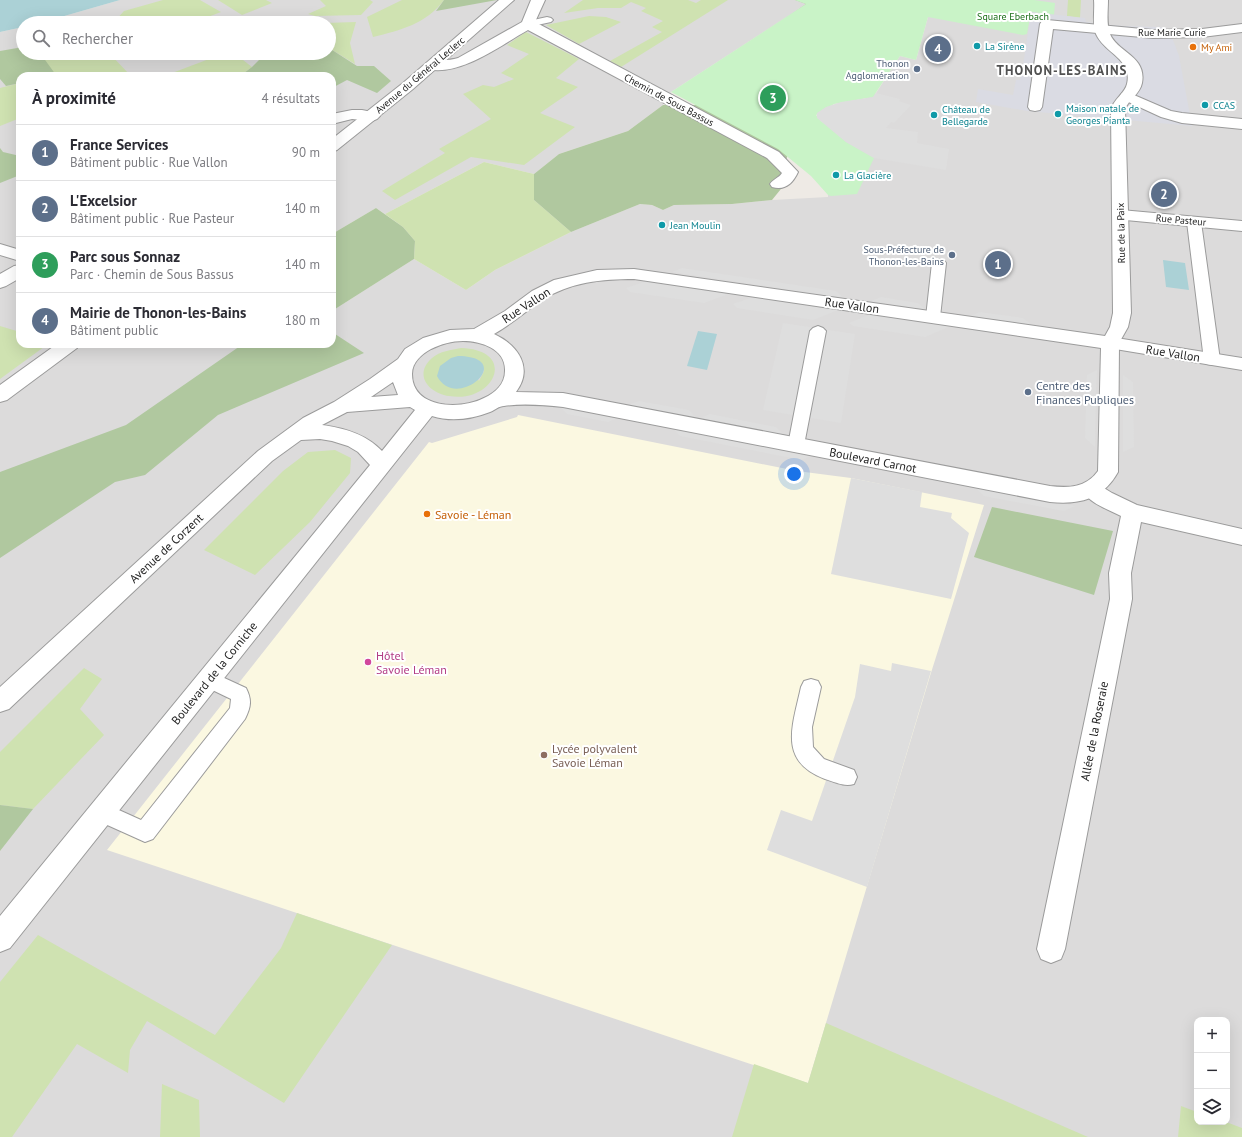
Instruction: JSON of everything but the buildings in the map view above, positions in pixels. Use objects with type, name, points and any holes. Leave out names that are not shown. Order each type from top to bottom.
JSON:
[{"type":"street","name":"Avenue du Général Leclerc","points":[[336,144],[432,66],[507,0]]},
{"type":"street","points":[[432,66],[448,65],[463,61],[528,24],[538,0]]},
{"type":"street","points":[[1101,0],[1102,27]]},
{"type":"street","name":"Chemin de Sous Bassus","points":[[528,24],[773,155],[790,172],[787,179],[778,184]]},
{"type":"street","name":"Rue Marie Curie","points":[[1035,107],[1047,24],[1102,27],[1164,34],[1217,32],[1242,28]]},
{"type":"street","name":"Rue de la Paix","points":[[1102,27],[1106,38],[1123,55],[1134,69],[1135,82],[1134,88],[1119,106],[1118,120],[1122,313],[1119,327],[1110,344]]},
{"type":"street","points":[[1127,96],[1158,112],[1174,117],[1242,124]]},
{"type":"street","points":[[336,118],[350,114],[372,116]]},
{"type":"street","name":"Rue Pasteur","points":[[1121,215],[1242,226]]},
{"type":"street","points":[[0,249],[16,255]]},
{"type":"street","points":[[0,282],[16,272]]},
{"type":"street","name":"Rue Vallon","points":[[476,336],[505,319],[539,294],[583,277],[617,273],[650,275],[1242,364]]},
{"type":"street","points":[[451,336],[476,336],[487,338],[504,348],[514,361],[514,376],[512,385],[498,399],[482,407],[464,411],[445,412],[421,404],[409,396],[403,385],[402,373],[406,362],[421,347],[435,340],[451,336]]},
{"type":"street","points":[[1110,344],[1109,464],[1108,472],[1105,478],[1092,490],[1105,499],[1132,512],[1242,537]]},
{"type":"street","points":[[0,395],[65,348]]},
{"type":"street","name":"Avenue de Corzent","points":[[0,702],[252,468],[295,433],[341,407],[387,377],[406,362]]},
{"type":"street","name":"Boulevard Carnot","points":[[498,399],[533,398],[563,400],[1050,494],[1073,495],[1092,490]]},
{"type":"street","name":"Avenue de Corzent","points":[[341,407],[421,404]]},
{"type":"street","name":"Boulevard de la Corniche","points":[[0,938],[381,466],[421,404]]},
{"type":"street","points":[[295,433],[327,432],[341,435],[354,440],[374,454],[381,466]]},
{"type":"street","name":"Allée de la Roseraie","points":[[1051,950],[1120,599],[1120,573],[1132,512]]},
{"type":"lane","points":[[528,24],[547,20]]},
{"type":"lane","points":[[1194,222],[1212,360]]},
{"type":"lane","points":[[933,317],[939,263]]},
{"type":"lane","points":[[796,445],[818,330]]},
{"type":"lane","points":[[101,812],[145,832],[238,713],[241,706],[242,700],[239,694],[209,679]]},
{"type":"lane","points":[[812,687],[801,734],[801,744],[805,755],[813,763],[847,777]]},
{"type":"shaded area","points":[[120,0],[795,0],[807,4],[671,92],[663,105],[628,131],[559,154],[534,174],[484,162],[385,214],[376,208],[336,232],[336,72],[16,72],[16,348],[336,348],[336,308],[414,259],[466,290],[495,270],[571,232],[640,204],[652,205],[663,210],[674,205],[732,204],[828,197],[828,195],[831,195],[824,122],[876,93],[900,56],[916,60],[928,17],[942,0],[1242,0],[1242,1137],[0,1137],[0,32],[16,29],[16,60],[336,60],[336,16],[64,16]]},
{"type":"shaded area","points":[[1031,12],[1085,18],[1086,22],[1102,24],[1161,27],[1173,40],[1179,56],[1192,126],[1027,111],[976,102],[978,89],[1013,95],[1016,80],[1020,80]]},
{"type":"shaded area","points":[[876,93],[900,99],[899,101],[911,105],[894,123],[891,122],[886,128],[918,132],[917,143],[949,149],[946,170],[874,158],[846,142],[817,118],[817,113],[826,107],[841,102],[873,97]]},
{"type":"shaded area","points":[[682,268],[836,291],[844,298],[672,272]]},
{"type":"shaded area","points":[[647,281],[731,293],[704,303],[630,292],[626,288]]},
{"type":"shaded area","points":[[753,297],[838,310],[813,320],[737,308],[733,304]]},
{"type":"shaded area","points":[[881,297],[918,303],[926,310],[871,301]]},
{"type":"shaded area","points":[[980,312],[1023,318],[1032,325],[970,316]]},
{"type":"shaded area","points":[[871,314],[951,326],[925,337],[853,326],[849,323]]},
{"type":"shaded area","points":[[783,323],[855,334],[841,423],[763,410]]},
{"type":"shaded area","points":[[1097,370],[1095,447],[1085,438],[1087,375]]},
{"type":"shaded area","points":[[1123,375],[1133,382],[1134,447],[1123,452]]},
{"type":"shaded area","points":[[639,401],[689,410],[696,418],[627,405]]},
{"type":"shaded area","points":[[560,406],[620,417],[608,422],[567,414]]},
{"type":"shaded area","points":[[710,414],[776,427],[784,435],[698,419]]},
{"type":"shaded area","name":"Lycée polyvalent Savoie Léman","points":[[518,415],[797,471],[851,478],[984,505],[930,676],[808,1083],[107,850],[429,442],[432,443],[517,417]]},
{"type":"shaded area","points":[[673,428],[813,455],[802,460],[680,436]]},
{"type":"shaded area","points":[[851,478],[922,492],[920,507],[952,513],[951,518],[969,533],[951,599],[831,574]]},
{"type":"shaded area","points":[[974,486],[1075,506],[1064,511],[984,496]]},
{"type":"shaded area","points":[[892,663],[931,671],[867,887],[767,850],[781,810],[812,821],[855,697],[860,664],[891,671]]},
{"type":"green space","points":[[163,0],[200,0],[221,12],[210,16],[119,16],[124,11]]},
{"type":"green space","points":[[218,0],[266,0],[272,3],[242,15]]},
{"type":"green space","points":[[320,0],[370,0],[373,2],[361,15],[315,16],[308,14],[326,6]]},
{"type":"green space","points":[[402,0],[444,0],[429,15],[412,25],[373,37],[367,17]]},
{"type":"green space","points":[[444,0],[497,0],[436,11]]},
{"type":"green space","points":[[583,0],[688,0],[696,3],[701,0],[728,0],[621,67],[610,61],[662,32],[652,27],[663,21],[641,11],[646,8],[631,2],[621,8],[598,8],[564,13]]},
{"type":"green space","points":[[795,0],[890,0],[787,156],[785,184],[772,200],[732,204],[674,205],[663,210],[652,205],[640,204],[571,232],[534,200],[534,174],[559,154],[628,131],[663,105],[695,105],[786,18],[806,4]]},
{"type":"green space","name":"Square Eberbach","points":[[795,0],[1034,0],[1055,3],[1054,15],[1031,12],[1027,34],[1023,35],[928,17],[916,60],[900,56],[873,97],[834,104],[816,115],[846,142],[874,158],[857,194],[831,196],[828,195],[811,176],[778,149],[671,92],[806,4]]},
{"type":"green space","points":[[1068,0],[1081,0],[1080,18],[1067,16]]},
{"type":"green space","points":[[589,16],[606,17],[621,22],[579,44],[546,25]]},
{"type":"green space","points":[[356,22],[350,43],[355,64],[336,52],[336,23]]},
{"type":"green space","points":[[526,32],[579,59],[556,78],[578,87],[540,113],[575,127],[524,165],[471,157],[395,200],[382,191],[445,153],[439,149],[491,119],[463,94],[483,85],[494,87],[514,79],[501,73],[529,54],[507,45]]},
{"type":"green space","points":[[16,48],[16,60],[45,60],[54,72],[16,72],[16,84],[6,86],[0,79],[0,51]]},
{"type":"green space","points":[[336,52],[357,66],[374,66],[391,81],[377,93],[347,80],[336,86],[336,72],[245,72],[259,60],[336,60]]},
{"type":"green space","points":[[45,60],[116,60],[127,72],[52,72]]},
{"type":"green space","points":[[206,60],[243,60],[252,67],[245,72],[175,72]]},
{"type":"green space","points":[[16,84],[16,120],[0,126],[0,88]]},
{"type":"green space","points":[[0,148],[3,152],[16,155],[16,177],[0,183]]},
{"type":"green space","points":[[484,162],[534,174],[534,200],[571,232],[495,270],[466,290],[414,259],[415,241],[403,227],[385,214]]},
{"type":"green space","points":[[376,208],[403,227],[415,241],[414,259],[336,308],[336,232]]},
{"type":"green space","points":[[0,326],[16,331],[16,348],[43,348],[0,379]]},
{"type":"green space","points":[[336,335],[364,353],[218,415],[145,475],[115,482],[0,558],[0,472],[126,425],[237,348],[336,348]]},
{"type":"green space","points":[[461,348],[479,351],[490,357],[495,366],[494,376],[488,385],[478,392],[465,396],[449,396],[435,391],[426,382],[424,377],[426,364],[442,352]],"holes":[[[466,357],[479,361],[484,371],[479,381]]]},
{"type":"green space","points":[[335,450],[351,458],[350,473],[310,522],[255,575],[204,550],[283,471],[308,452]]},
{"type":"green space","points":[[992,507],[1113,531],[1094,595],[974,557]]},
{"type":"green space","points":[[84,668],[102,679],[80,709],[104,735],[33,809],[0,805],[0,752]]},
{"type":"green space","points":[[0,805],[33,809],[0,851]]},
{"type":"green space","points":[[297,913],[392,945],[284,1103],[147,1021],[130,1050],[128,1073],[77,1044],[12,1137],[0,1137],[0,982],[38,935],[215,1035],[281,948]]},
{"type":"green space","points":[[826,1023],[1088,1137],[732,1137],[754,1064],[808,1083]]},
{"type":"green space","points":[[162,1084],[199,1100],[200,1137],[160,1137]]},
{"type":"green space","points":[[1181,1106],[1194,1111],[1194,1125],[1230,1125],[1230,1124],[1242,1128],[1242,1137],[1178,1137]]},
{"type":"water","points":[[0,0],[120,0],[64,16],[16,16],[16,29],[0,32]]},
{"type":"water","points":[[1163,260],[1185,263],[1189,290],[1166,287]]},
{"type":"water","points":[[698,331],[717,334],[707,370],[687,366]]},
{"type":"water","points":[[458,356],[475,359],[483,365],[483,373],[478,380],[468,386],[457,389],[446,386],[437,376],[440,366],[451,358]]},
{"type":"place","name":"La Sirène","points":[[977,46]]},
{"type":"place","name":"My Ami","points":[[1193,47]]},
{"type":"place","name":"Mairie de Thonon-les-Bains","points":[[938,49]]},
{"type":"place","name":"Thonon Agglomération","points":[[917,69]]},
{"type":"place","name":"Parc sous Sonnaz","points":[[773,98]]},
{"type":"place","name":"CCAS","points":[[1205,105]]},
{"type":"place","name":"Maison natale de Georges Pianta","points":[[1058,114]]},
{"type":"place","name":"Château de Bellegarde","points":[[934,115]]},
{"type":"place","name":"La Glacière","points":[[836,175]]},
{"type":"place","name":"L'Excelsior","points":[[1164,194]]},
{"type":"place","name":"Jean Moulin","points":[[662,225]]},
{"type":"place","name":"Sous-Préfecture de Thonon-les-Bains","points":[[952,255]]},
{"type":"place","name":"France Services","points":[[998,264]]},
{"type":"place","name":"Centre des Finances Publiques","points":[[1028,392]]},
{"type":"place","name":"Savoie - Léman","points":[[427,514]]},
{"type":"place","name":"Hôtel Savoie Léman","points":[[368,662]]},
{"type":"place","name":"Lycée polyvalent Savoie Léman","points":[[544,755]]},
{"type":"district","name":"THONON-LES-BAINS","points":[[1062,70]]}]
